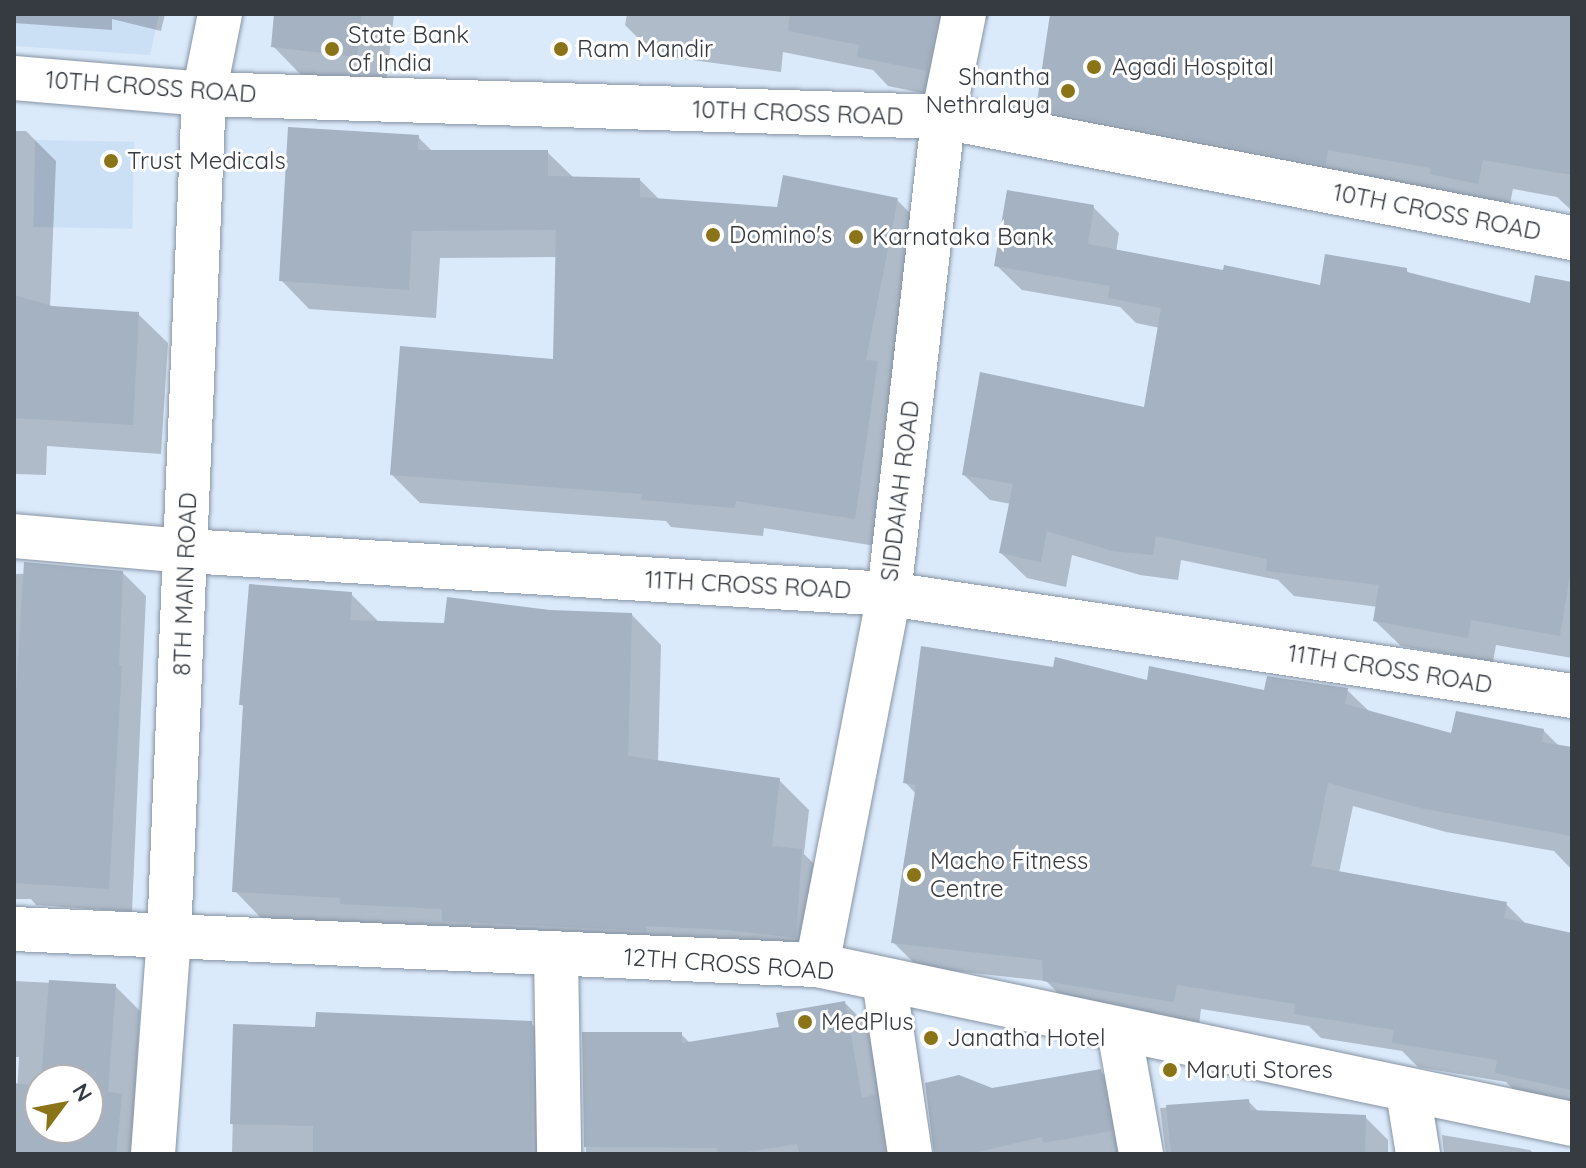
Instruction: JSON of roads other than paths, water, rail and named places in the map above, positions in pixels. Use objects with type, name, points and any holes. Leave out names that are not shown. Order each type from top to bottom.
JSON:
[{"type":"street","name":"8TH MAIN ROAD","points":[[153,1154],[169,936],[204,94],[220,14]]},
{"type":"street","name":"SIDDAIAH ROAD","points":[[817,965],[889,594],[943,117],[964,14]]},
{"type":"street","name":"10TH CROSS ROAD","points":[[14,78],[204,94],[943,117],[1572,238]]},
{"type":"street","name":"11TH CROSS ROAD","points":[[14,536],[187,551],[889,594],[1572,696]]},
{"type":"street","name":"12TH CROSS ROAD","points":[[14,929],[817,965],[1408,1092],[1572,1124]]},
{"type":"street","points":[[556,953],[559,1154]]},
{"type":"street","points":[[884,980],[910,1154]]},
{"type":"street","points":[[1119,1030],[1141,1154]]},
{"type":"street","points":[[1408,1092],[1418,1154]]},
{"type":"place","name":"State Bank of India","points":[[332,49]]},
{"type":"place","name":"Ram Mandir","points":[[561,49]]},
{"type":"place","name":"Agadi Hospital","points":[[1094,67]]},
{"type":"place","name":"Shantha Nethralaya","points":[[1068,91]]},
{"type":"place","name":"Trust Medicals","points":[[111,161]]},
{"type":"place","name":"Domino's","points":[[713,235]]},
{"type":"place","name":"Karnataka Bank","points":[[856,237]]},
{"type":"place","name":"Macho Fitness Centre","points":[[914,875]]},
{"type":"place","name":"MedPlus","points":[[805,1022]]},
{"type":"place","name":"Janatha Hotel","points":[[931,1038]]},
{"type":"place","name":"Maruti Stores","points":[[1170,1070]]}]
